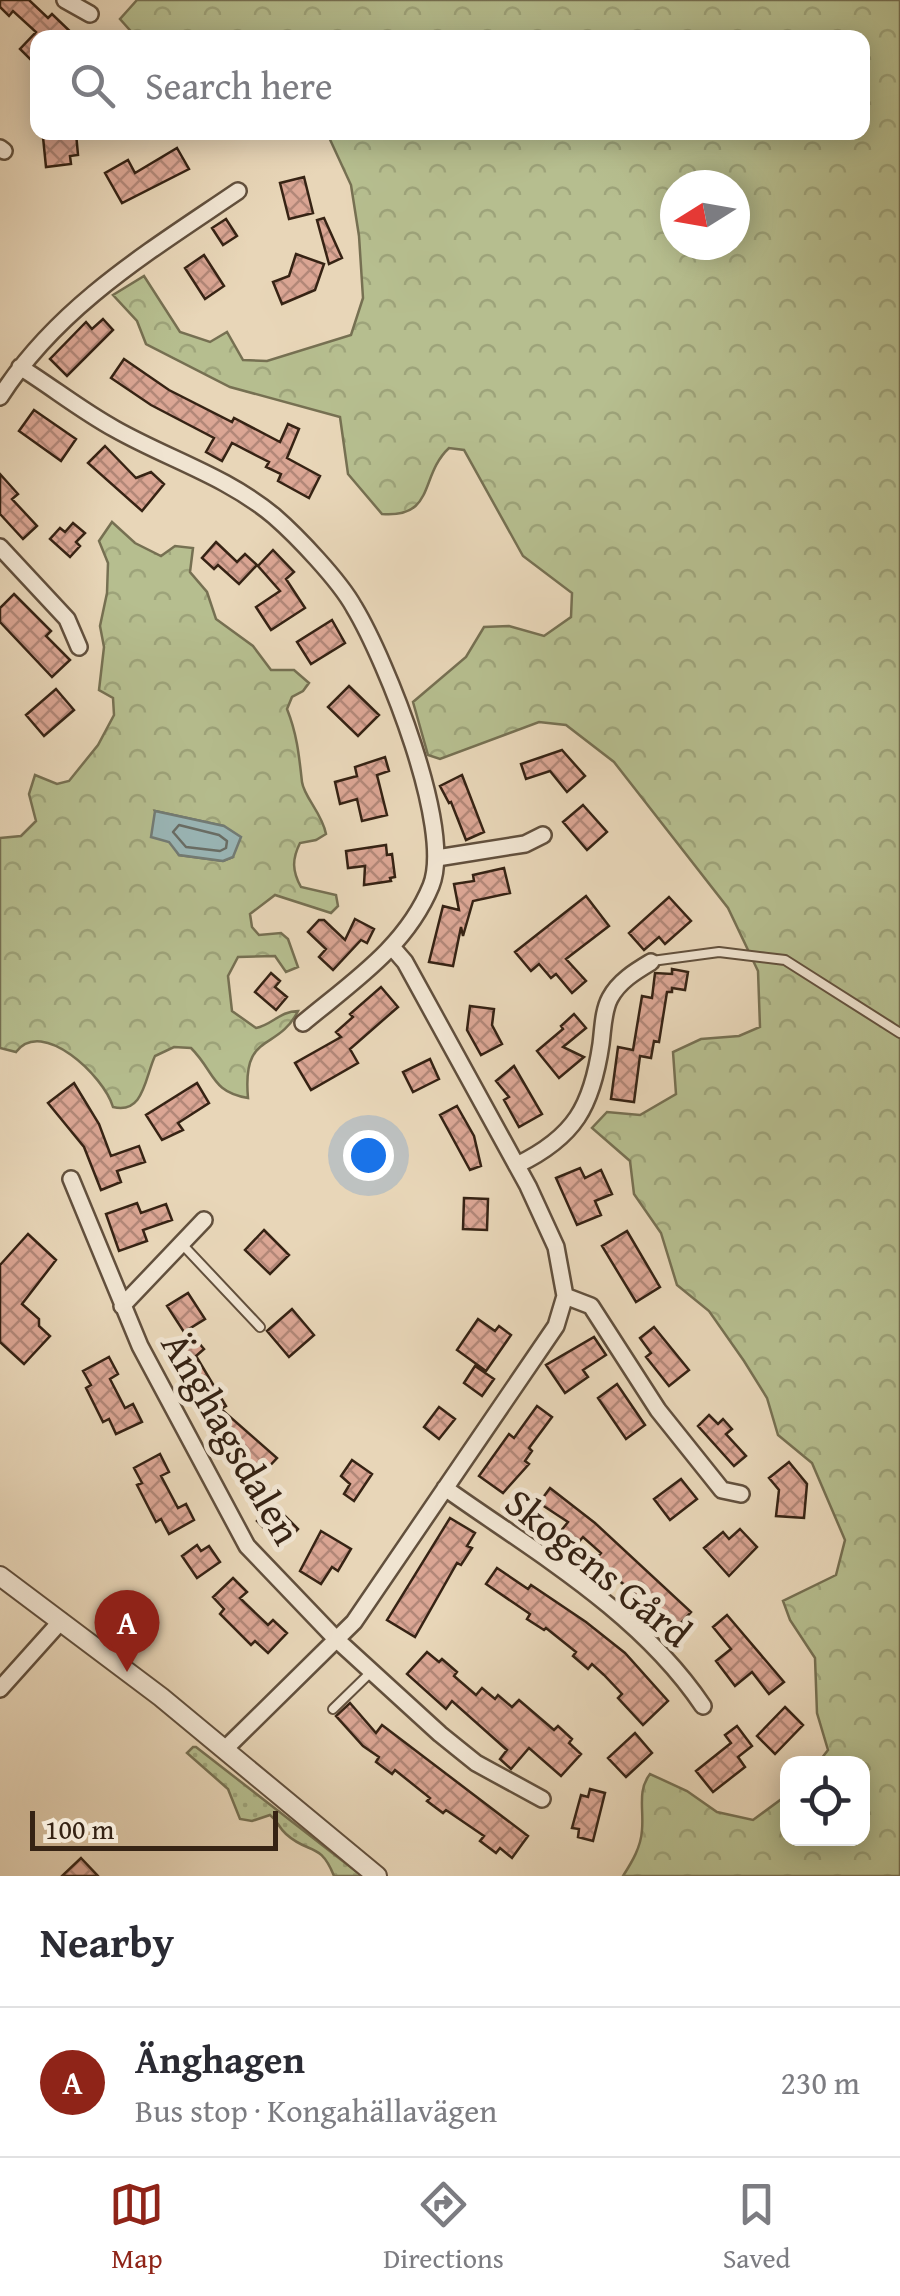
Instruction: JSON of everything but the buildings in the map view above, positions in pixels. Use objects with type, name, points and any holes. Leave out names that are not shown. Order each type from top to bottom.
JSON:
[{"type":"street","points":[[65,0],[90,14]]},
{"type":"street","points":[[0,396],[34,349],[90,294],[238,192]]},
{"type":"street","points":[[20,366],[113,428],[242,492],[276,518],[353,604],[387,671],[412,738],[437,858],[432,884],[409,928],[392,948],[303,1022]]},
{"type":"street","points":[[0,547],[66,619],[79,647]]},
{"type":"street","points":[[437,858],[525,844],[543,836]]},
{"type":"street","points":[[392,948],[405,962],[517,1165],[556,1247],[565,1296],[592,1306],[669,1424],[722,1490],[741,1494]]},
{"type":"street","points":[[517,1165],[533,1158],[570,1129],[587,1104],[610,999],[630,976],[651,962]]},
{"type":"street","name":"Änghagsdalen","points":[[71,1179],[122,1306],[247,1546],[336,1639]]},
{"type":"street","name":"Änghagsdalen","points":[[122,1306],[204,1220]]},
{"type":"street","name":"Skogens Gård","points":[[225,1749],[354,1622],[556,1326],[565,1296]]},
{"type":"street","name":"Skogens Gård","points":[[445,1488],[617,1614],[682,1676],[702,1706]]},
{"type":"street","points":[[0,1576],[225,1749],[377,1876]]},
{"type":"street","points":[[0,1689],[61,1621]]},
{"type":"street","points":[[336,1639],[476,1763],[542,1799]]},
{"type":"lane","points":[[651,962],[719,952],[784,960],[900,1033]]},
{"type":"lane","points":[[180,1242],[260,1326]]},
{"type":"lane","points":[[333,1709],[372,1671]]},
{"type":"green space","points":[[137,0],[900,0],[900,1876],[623,1876],[640,1842],[642,1794],[650,1774],[687,1791],[717,1812],[753,1820],[780,1800],[780,1846],[870,1846],[870,1756],[823,1756],[828,1750],[817,1713],[815,1658],[790,1620],[783,1601],[836,1575],[845,1540],[812,1463],[778,1435],[767,1398],[744,1361],[709,1311],[677,1285],[661,1233],[634,1194],[630,1161],[592,1128],[607,1112],[640,1115],[676,1094],[673,1052],[701,1039],[739,1036],[760,1027],[758,971],[728,908],[614,762],[566,725],[539,722],[440,759],[428,755],[413,702],[466,657],[484,627],[509,626],[544,636],[571,617],[572,593],[523,556],[464,450],[449,448],[419,502],[411,509],[382,514],[348,474],[340,417],[230,387],[146,344],[137,321],[113,295],[144,276],[180,332],[210,342],[227,332],[243,360],[267,361],[351,335],[363,298],[359,236],[351,185],[330,140],[870,140],[870,30],[130,30],[120,19]]},
{"type":"green space","points":[[112,522],[135,543],[161,556],[175,546],[193,548],[190,572],[207,592],[216,619],[253,646],[271,670],[294,670],[309,683],[292,697],[287,709],[303,788],[326,834],[300,843],[295,870],[301,887],[336,895],[338,906],[331,913],[275,895],[250,914],[252,927],[259,935],[281,933],[288,939],[298,967],[286,972],[275,956],[238,957],[228,976],[232,1011],[256,1028],[298,1011],[290,1024],[263,1045],[250,1062],[248,1098],[220,1086],[191,1048],[174,1047],[155,1056],[137,1100],[123,1108],[113,1107],[98,1080],[56,1046],[41,1041],[27,1043],[16,1052],[0,1048],[0,838],[21,836],[36,821],[29,794],[35,775],[57,784],[69,781],[98,745],[114,715],[113,698],[99,690],[104,647],[100,626],[108,563],[99,541]],"holes":[[[155,811],[224,826],[233,857],[223,861],[179,855]]]},
{"type":"green space","points":[[193,1747],[362,1876],[334,1876],[319,1853],[286,1834],[270,1815],[252,1821],[240,1819],[228,1789],[187,1753]]},
{"type":"water","points":[[155,811],[224,826],[241,837],[233,857],[223,861],[179,855],[169,842],[151,837]]},
{"type":"place","name":"Änghagen","points":[[127,1672]]}]
